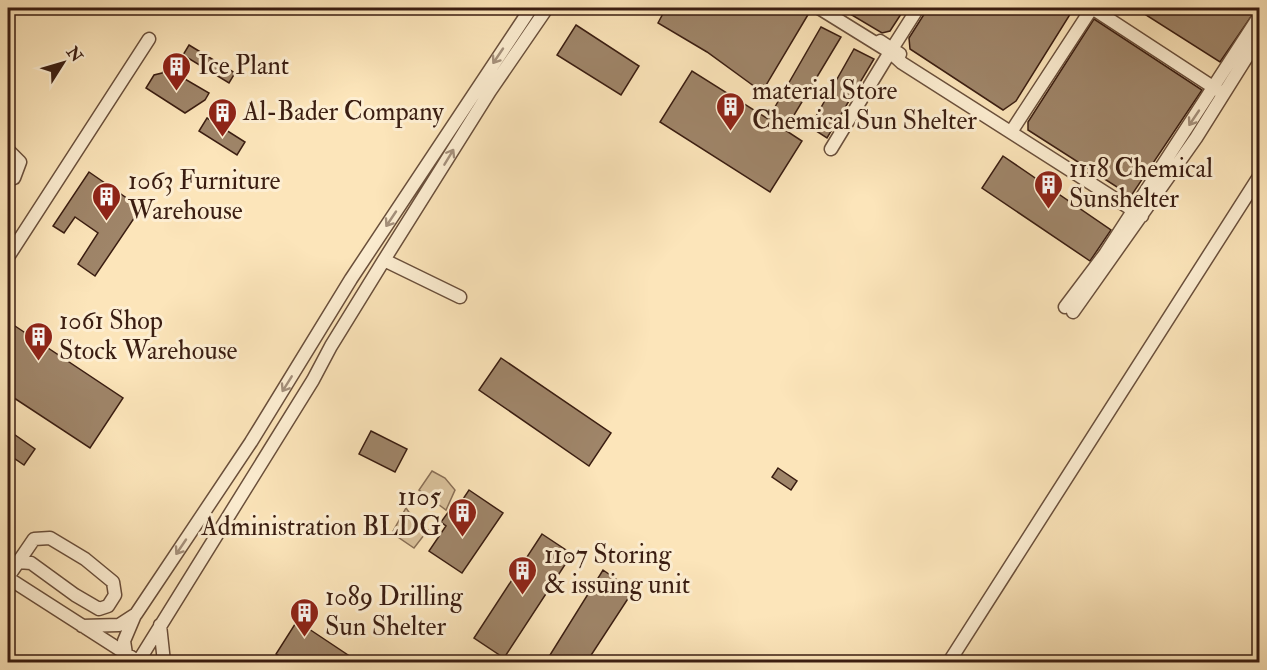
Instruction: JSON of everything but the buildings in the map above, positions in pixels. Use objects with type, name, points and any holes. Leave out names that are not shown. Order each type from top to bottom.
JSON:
[{"type":"street","points":[[126,654],[124,641],[136,614],[251,442],[351,279],[531,8]]},
{"type":"street","points":[[18,562],[31,563],[75,595],[99,609],[108,606],[116,595],[113,582],[85,559],[50,538],[34,539],[18,562],[8,577],[139,662],[313,380],[331,346],[384,260],[500,76],[547,8]]},
{"type":"street","points":[[819,8],[887,47]]},
{"type":"street","points":[[825,8],[887,47],[902,63],[1139,210]]},
{"type":"street","points":[[887,47],[911,8]]},
{"type":"street","points":[[827,146],[887,47],[918,8]]},
{"type":"street","points":[[1009,129],[1084,8]]},
{"type":"street","points":[[1009,129],[1092,8],[1221,87]]},
{"type":"street","points":[[1102,8],[1221,87]]},
{"type":"street","points":[[1221,87],[1260,15]]},
{"type":"street","points":[[1069,309],[1105,254],[1139,210],[1221,87],[1260,36]]},
{"type":"street","points":[[8,257],[149,39]]},
{"type":"street","points":[[8,150],[20,162],[14,178],[8,180]]},
{"type":"street","points":[[949,663],[1260,175]]},
{"type":"street","points":[[384,260],[460,297]]},
{"type":"street","points":[[82,626],[119,625],[136,614]]},
{"type":"street","points":[[160,625],[164,663]]},
{"type":"shaded area","points":[[432,471],[445,478],[455,490],[446,510],[419,490]]},
{"type":"shaded area","points":[[406,508],[416,522],[428,530],[414,548],[392,533]]},
{"type":"place","name":"Ice Plant","points":[[177,92]]},
{"type":"place","name":"material Store Chemical Sun Shelter","points":[[731,132]]},
{"type":"place","name":"Al-Bader Company","points":[[222,138]]},
{"type":"place","name":"1118 Chemical Sunshelter","points":[[1048,210]]},
{"type":"place","name":"1063 Furniture Warehouse","points":[[107,222]]},
{"type":"place","name":"1061 Shop Stock Warehouse","points":[[38,362]]},
{"type":"place","name":"1105 Administration BLDG","points":[[462,538]]},
{"type":"place","name":"1107 Storing & issuing unit","points":[[523,596]]},
{"type":"place","name":"1089 Drilling Sun Shelter","points":[[304,638]]}]
